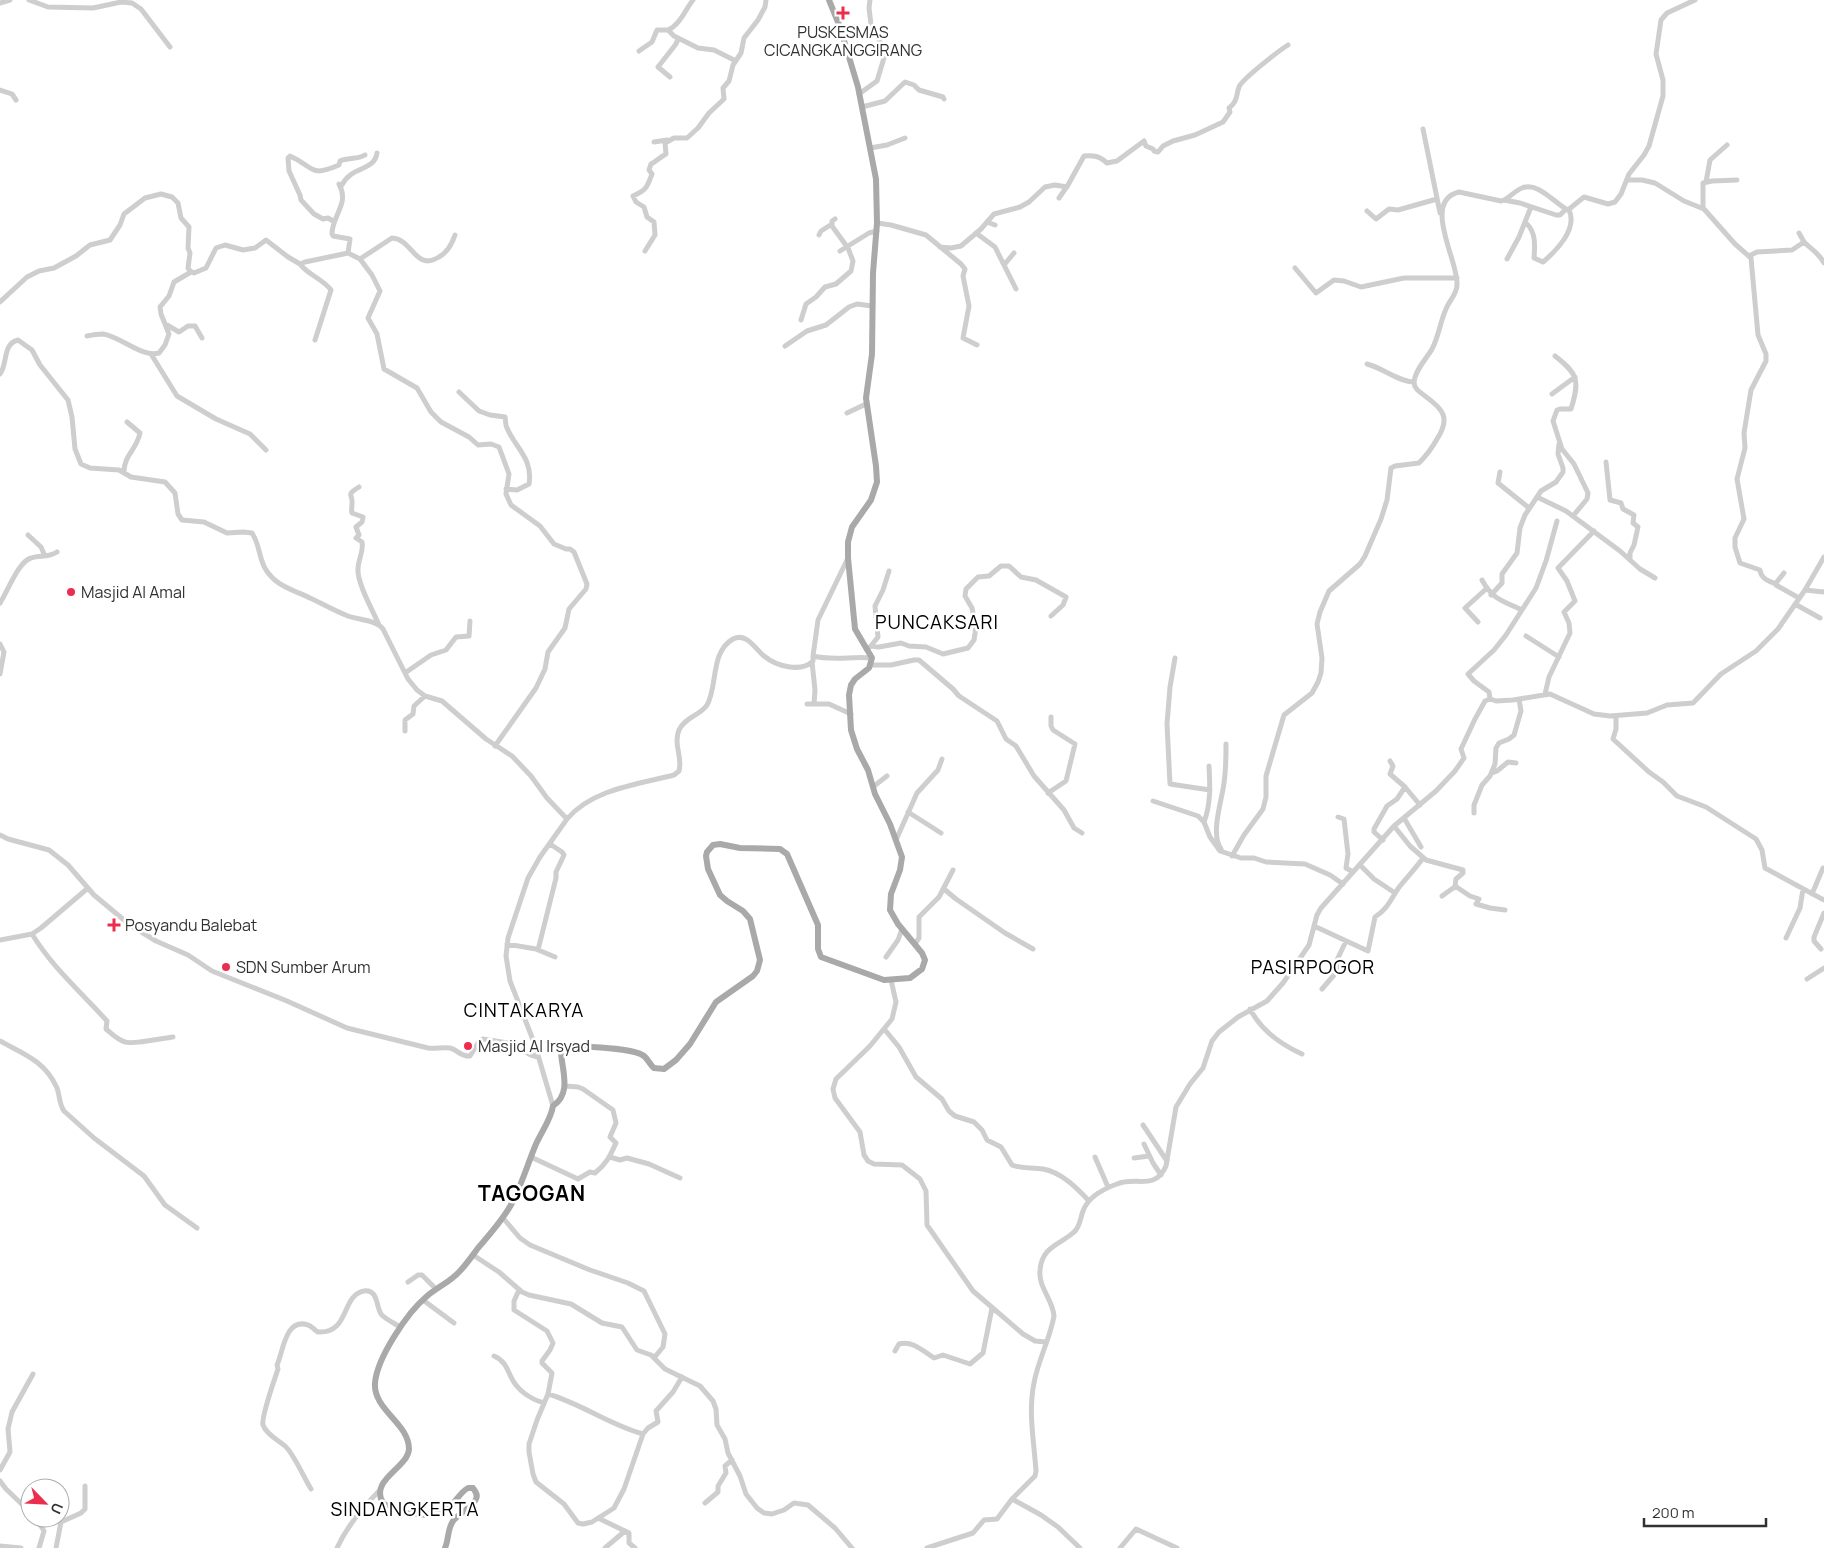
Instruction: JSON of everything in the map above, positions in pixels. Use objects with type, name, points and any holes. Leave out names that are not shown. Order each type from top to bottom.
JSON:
[{"type":"main road","points":[[445,1548],[448,1530],[453,1521],[476,1499],[477,1493],[473,1488],[468,1488],[462,1491],[452,1505],[442,1512],[426,1515],[386,1505],[380,1498],[380,1490],[385,1480],[409,1450],[400,1428],[381,1403],[375,1390],[379,1366],[400,1327],[411,1312],[436,1289],[458,1274],[503,1218],[517,1193],[530,1157],[553,1106],[562,1097],[565,1086],[561,1052],[565,1046],[602,1048],[637,1053],[644,1057],[654,1068],[661,1070],[668,1067],[690,1044],[716,1002],[757,971],[760,955],[750,919],[743,911],[720,895],[708,869],[707,852],[716,844],[784,851],[818,925],[818,950],[821,957],[878,979],[910,978],[922,970],[924,956],[902,929],[890,910],[890,894],[902,861],[896,840],[874,794],[874,786],[868,770],[853,740],[849,695],[851,685],[872,662],[870,647],[859,638],[855,628],[848,542],[852,527],[871,500],[877,482],[866,404],[866,391],[872,354],[872,306],[877,231],[876,179],[859,94],[840,27],[829,0]]},
{"type":"street","points":[[0,3],[10,0]]},
{"type":"street","points":[[29,0],[48,7],[93,8],[122,2],[132,3],[141,9],[170,47]]},
{"type":"street","points":[[639,50],[652,42],[656,30],[668,30],[677,26],[684,12],[694,0]]},
{"type":"street","points":[[654,142],[674,138],[687,138],[701,125],[709,113],[721,104],[725,97],[723,88],[729,81],[742,49],[744,38],[758,20],[765,7],[766,0]]},
{"type":"street","points":[[859,94],[878,79],[884,55],[884,49],[871,25],[870,0]]},
{"type":"street","points":[[1442,218],[1443,206],[1451,195],[1459,192],[1504,200],[1557,216],[1584,198],[1610,204],[1618,199],[1629,174],[1649,146],[1663,96],[1663,80],[1656,54],[1662,20],[1667,13],[1695,0]]},
{"type":"street","points":[[668,30],[678,39],[698,48],[714,50],[736,61]]},
{"type":"street","points":[[670,77],[658,67],[678,39]]},
{"type":"street","points":[[1059,198],[1084,156],[1093,155],[1100,157],[1107,163],[1116,161],[1144,141],[1146,146],[1154,148],[1154,151],[1158,152],[1163,146],[1173,141],[1195,135],[1223,122],[1231,111],[1229,108],[1238,98],[1239,86],[1250,74],[1288,45]]},
{"type":"street","points":[[862,107],[885,101],[897,87],[905,82],[944,100]]},
{"type":"street","points":[[0,90],[12,94],[16,100]]},
{"type":"street","points":[[1230,855],[1263,809],[1266,797],[1266,776],[1284,715],[1312,693],[1318,682],[1322,658],[1317,619],[1329,591],[1362,561],[1384,510],[1391,468],[1417,464],[1442,432],[1445,420],[1441,411],[1416,389],[1414,382],[1434,346],[1445,310],[1456,289],[1457,278],[1437,199],[1423,129]]},
{"type":"street","points":[[870,148],[888,146],[904,138]]},
{"type":"street","points":[[645,250],[655,235],[654,222],[648,217],[644,207],[636,202],[633,196],[643,192],[648,185],[652,174],[650,167],[660,156],[666,154],[664,144],[667,140]]},
{"type":"street","points":[[1703,208],[1702,186],[1706,182],[1710,160],[1726,145]]},
{"type":"street","points":[[348,254],[350,240],[333,235],[333,221],[340,213],[344,194],[339,184],[342,185],[346,176],[351,172],[372,163],[377,152]]},
{"type":"street","points":[[333,221],[328,218],[323,219],[314,214],[301,200],[290,171],[288,158],[290,156],[301,161],[312,171],[320,172],[339,166],[340,161],[346,158],[361,158],[364,155]]},
{"type":"street","points":[[1627,180],[1656,182],[1684,201],[1703,208],[1752,261],[1758,335],[1766,354],[1766,361],[1751,390],[1744,433],[1745,448],[1736,479],[1744,519],[1734,543],[1740,563],[1759,570],[1765,579],[1799,598]]},
{"type":"street","points":[[1706,182],[1737,180]]},
{"type":"street","points":[[940,247],[955,248],[961,246],[997,212],[1010,211],[1029,202],[1046,187],[1055,185],[1067,187]]},
{"type":"street","points":[[1504,200],[1522,187],[1534,187],[1568,210],[1572,221],[1565,239],[1543,262],[1534,258],[1534,237],[1531,228],[1526,223]]},
{"type":"street","points":[[0,302],[26,277],[39,271],[54,268],[76,256],[90,245],[110,240],[127,212],[140,201],[152,196],[172,197],[178,203],[182,218],[190,230],[188,268],[191,272]]},
{"type":"street","points":[[1368,211],[1376,219],[1389,209],[1398,210],[1437,199]]},
{"type":"street","points":[[1507,259],[1526,223],[1531,207]]},
{"type":"street","points":[[801,320],[806,304],[825,287],[836,284],[851,272],[852,262],[848,248],[838,236],[833,221],[819,235]]},
{"type":"street","points":[[987,222],[995,225]]},
{"type":"street","points":[[877,223],[891,225],[931,238],[965,269],[963,276],[969,306],[964,338],[977,345]]},
{"type":"street","points":[[840,252],[869,233],[877,231]]},
{"type":"street","points":[[976,233],[995,247],[1016,289]]},
{"type":"street","points":[[1799,233],[1804,242],[1813,251],[1818,253],[1824,263]]},
{"type":"street","points":[[360,259],[392,238],[404,241],[419,259],[435,260],[448,250],[455,235]]},
{"type":"street","points":[[87,336],[101,334],[151,354],[159,353],[165,345],[169,334],[160,310],[169,296],[174,282],[191,272],[199,272],[206,268],[216,248],[225,245],[243,250],[255,248],[266,240],[288,258],[300,264],[331,290],[316,340]]},
{"type":"street","points":[[1749,256],[1758,252],[1792,250],[1804,242]]},
{"type":"street","points":[[1004,265],[1014,253]]},
{"type":"street","points":[[300,264],[348,254],[360,259],[380,288],[379,295],[368,318],[377,334],[384,369],[417,388],[431,412],[441,422],[478,444],[491,444],[499,447],[509,474],[506,497],[514,508],[540,526],[554,544],[574,552],[587,586],[569,609],[566,628],[548,652],[545,669],[536,688],[495,746]]},
{"type":"street","points":[[1295,268],[1316,293],[1333,280],[1344,281],[1361,287],[1404,278],[1457,278]]},
{"type":"street","points":[[785,346],[807,331],[826,325],[849,307],[856,304],[872,306]]},
{"type":"street","points":[[166,325],[179,332],[194,325],[202,338]]},
{"type":"street","points":[[0,374],[5,366],[7,351],[13,342],[18,340],[29,348],[69,403],[75,449],[79,462],[84,466],[112,469],[124,472],[131,477],[163,481],[175,493],[178,514],[182,520],[204,522],[227,533],[252,533],[265,569],[284,587],[335,611],[379,625]]},
{"type":"street","points":[[151,354],[177,396],[216,419],[250,434],[266,450]]},
{"type":"street","points":[[1555,356],[1568,366],[1575,376],[1574,397],[1570,409],[1557,410],[1553,421],[1562,449],[1574,464],[1588,493],[1587,498],[1574,516]]},
{"type":"street","points":[[1367,364],[1408,382],[1414,382]]},
{"type":"street","points":[[1552,394],[1575,376]]},
{"type":"street","points":[[458,392],[479,411],[505,417],[507,429],[523,454],[529,468],[528,484],[526,486],[517,490],[506,489]]},
{"type":"street","points":[[847,413],[866,404]]},
{"type":"street","points":[[124,472],[126,459],[134,449],[140,434],[127,422]]},
{"type":"street","points":[[1492,595],[1502,583],[1502,574],[1516,553],[1520,528],[1529,508],[1542,491],[1556,482],[1562,472],[1563,468],[1558,454],[1559,440]]},
{"type":"street","points":[[1606,462],[1610,500],[1621,504],[1623,509],[1634,515],[1633,523],[1638,526],[1634,545],[1630,552],[1630,561]]},
{"type":"street","points":[[1500,472],[1498,483],[1529,508]]},
{"type":"street","points":[[359,487],[351,492],[350,496],[352,513],[356,516],[361,515],[363,518],[362,522],[356,527],[359,535],[356,538],[362,542],[363,547],[358,568],[359,580],[379,625],[383,629],[404,673],[417,690],[425,696],[442,702],[451,708],[486,739],[517,761],[567,819]]},
{"type":"street","points":[[1537,497],[1566,510],[1630,561],[1655,578]]},
{"type":"street","points":[[1490,699],[1488,692],[1468,674],[1494,650],[1514,624],[1540,579],[1557,521]]},
{"type":"street","points":[[1545,694],[1549,677],[1570,631],[1564,612],[1575,601],[1567,581],[1558,568],[1594,532]]},
{"type":"street","points":[[28,536],[41,547],[44,556]]},
{"type":"street","points":[[0,602],[20,564],[30,558],[52,556],[57,552]]},
{"type":"street","points":[[927,1548],[973,1533],[984,1520],[997,1519],[1012,1499],[1036,1474],[1031,1426],[1031,1401],[1034,1381],[1054,1312],[1040,1276],[1041,1262],[1050,1248],[1074,1232],[1089,1201],[1108,1187],[1123,1182],[1149,1182],[1161,1175],[1167,1162],[1177,1104],[1203,1068],[1213,1039],[1219,1032],[1250,1009],[1267,1001],[1283,983],[1309,945],[1316,915],[1321,908],[1394,826],[1436,791],[1460,764],[1464,758],[1461,749],[1485,701],[1490,699],[1519,700],[1550,694],[1594,714],[1616,716],[1647,714],[1672,704],[1693,703],[1721,674],[1748,657],[1772,636],[1805,590],[1824,557]]},
{"type":"street","points":[[814,704],[815,690],[812,659],[815,630],[848,558]]},
{"type":"street","points":[[870,647],[901,643],[909,646],[926,647],[943,654],[968,648],[974,640],[976,627],[972,608],[965,596],[966,589],[978,577],[989,576],[1001,566],[1009,566],[1021,577],[1036,580],[1066,597],[1062,605],[1051,616]]},
{"type":"street","points":[[870,647],[878,637],[875,606],[889,571]]},
{"type":"street","points":[[1776,584],[1784,573]]},
{"type":"street","points":[[1482,580],[1486,589],[1492,595],[1522,610]]},
{"type":"street","points":[[1478,622],[1465,608],[1486,589]]},
{"type":"street","points":[[1805,590],[1824,592]]},
{"type":"street","points":[[1795,604],[1820,618]]},
{"type":"street","points":[[404,673],[431,654],[446,650],[456,637],[469,636],[470,621]]},
{"type":"street","points":[[1526,636],[1559,657]]},
{"type":"street","points":[[553,1106],[538,1057],[510,981],[506,956],[507,944],[525,886],[533,868],[576,809],[598,797],[625,787],[674,775],[679,771],[677,739],[679,731],[682,725],[707,705],[715,668],[726,644],[733,640],[739,638],[750,642],[764,656],[784,665],[804,666],[812,659],[848,656],[891,665],[914,660],[921,662],[959,696],[997,721],[1006,739],[1016,746],[1034,776],[1064,810],[1074,828],[1082,833]]},
{"type":"street","points":[[0,644],[4,652],[0,674]]},
{"type":"street","points":[[1175,658],[1167,724],[1170,784],[1210,790]]},
{"type":"street","points":[[405,731],[405,720],[413,714],[414,706],[425,696]]},
{"type":"street","points":[[1474,813],[1474,805],[1482,785],[1492,773],[1497,745],[1514,735],[1521,711],[1519,700]]},
{"type":"street","points":[[807,704],[829,704],[851,714]]},
{"type":"street","points":[[1616,716],[1616,731],[1612,738],[1649,772],[1663,782],[1677,796],[1713,810],[1756,840],[1762,850],[1765,868],[1824,900]]},
{"type":"street","points":[[1048,793],[1066,781],[1075,744],[1053,730],[1050,722],[1051,717]]},
{"type":"street","points":[[1226,744],[1224,782],[1217,831],[1219,846],[1230,855]]},
{"type":"street","points":[[896,840],[917,793],[938,770],[942,759]]},
{"type":"street","points":[[1390,761],[1393,766],[1390,774],[1420,805]]},
{"type":"street","points":[[1492,773],[1508,762],[1516,763]]},
{"type":"street","points":[[1204,822],[1208,811],[1210,790],[1209,766]]},
{"type":"street","points":[[874,786],[887,776]]},
{"type":"street","points":[[1383,840],[1374,832],[1374,829],[1387,806],[1397,799],[1404,787]]},
{"type":"street","points":[[1153,802],[1198,816],[1204,822],[1220,852],[1266,862],[1305,864],[1330,875],[1343,884]]},
{"type":"street","points":[[908,812],[941,833]]},
{"type":"street","points":[[1338,817],[1343,818],[1345,822],[1348,854],[1346,868],[1353,872]]},
{"type":"street","points":[[1404,818],[1421,847]]},
{"type":"street","points":[[1394,826],[1410,846],[1423,858],[1462,869],[1463,874],[1455,881],[1456,886],[1469,896],[1479,899],[1476,904],[1505,910]]},
{"type":"street","points":[[0,835],[49,850],[68,865],[88,888],[130,925],[156,941],[188,955],[212,971],[265,991],[347,1028],[434,1049],[448,1048],[465,1057],[470,1056],[478,1043],[484,1039],[508,1043],[531,1056],[538,1057]]},
{"type":"street","points":[[538,950],[556,872],[564,855],[550,844]]},
{"type":"street","points":[[1314,926],[1368,951],[1375,917],[1386,910],[1395,893],[1423,858]]},
{"type":"street","points":[[1360,865],[1374,879],[1395,893]]},
{"type":"street","points":[[1812,894],[1823,868]]},
{"type":"street","points":[[915,944],[919,938],[919,918],[939,897],[953,870]]},
{"type":"street","points":[[1442,896],[1456,886]]},
{"type":"street","points":[[0,940],[32,934],[49,923],[66,905],[88,888]]},
{"type":"street","points":[[944,889],[962,904],[1033,949]]},
{"type":"street","points":[[1786,938],[1800,908],[1803,889]]},
{"type":"street","points":[[1821,949],[1814,941],[1814,937],[1824,913]]},
{"type":"street","points":[[886,957],[898,940],[902,929]]},
{"type":"street","points":[[32,934],[47,957],[73,987],[107,1021],[106,1029],[120,1040],[129,1043],[173,1037]]},
{"type":"street","points":[[1322,989],[1334,975],[1337,960],[1346,941]]},
{"type":"street","points":[[507,944],[538,950],[555,957]]},
{"type":"street","points":[[1807,979],[1824,968]]},
{"type":"street","points":[[891,980],[896,1002],[892,1019],[885,1030],[836,1079],[833,1089],[835,1098],[860,1132],[864,1155],[868,1161],[874,1164],[902,1165],[920,1179],[926,1191],[926,1220],[929,1229],[973,1291],[1015,1329],[1035,1341],[1046,1342]]},
{"type":"street","points":[[1250,1009],[1256,1019],[1272,1036],[1302,1054]]},
{"type":"street","points":[[885,1030],[899,1047],[911,1070],[942,1099],[948,1111],[955,1116],[974,1122],[982,1130],[987,1140],[1001,1147],[1012,1165],[1043,1168],[1054,1172],[1089,1201]]},
{"type":"street","points":[[0,1041],[41,1064],[56,1086],[61,1107],[94,1138],[144,1176],[165,1205],[197,1228]]},
{"type":"street","points":[[530,1157],[578,1179],[590,1172],[595,1173],[610,1157],[616,1143],[610,1137],[616,1123],[613,1110],[583,1089],[575,1086],[565,1086]]},
{"type":"street","points":[[1143,1125],[1167,1162]]},
{"type":"street","points":[[1144,1144],[1156,1170],[1161,1175]]},
{"type":"street","points":[[1134,1158],[1149,1156]]},
{"type":"street","points":[[610,1157],[619,1160],[626,1158],[636,1160],[680,1178]]},
{"type":"street","points":[[1095,1157],[1108,1187]]},
{"type":"street","points":[[503,1218],[524,1242],[644,1291],[665,1334],[663,1346],[654,1358]]},
{"type":"street","points":[[473,1255],[499,1272],[519,1290],[529,1295],[571,1304],[602,1323],[622,1327],[637,1350],[654,1358],[665,1369],[700,1386],[713,1401],[716,1410],[717,1426],[725,1439],[726,1448],[740,1476],[746,1494],[759,1510],[772,1514],[784,1510],[794,1503],[808,1505],[828,1522],[852,1548]]},
{"type":"street","points":[[408,1282],[418,1275],[422,1275],[436,1289]]},
{"type":"street","points":[[519,1290],[514,1301],[514,1310],[547,1331],[552,1340],[552,1347],[542,1362],[552,1373],[548,1394],[529,1444],[534,1479],[564,1504],[578,1523],[583,1524],[598,1518],[611,1510],[619,1499],[643,1434],[648,1428],[658,1422],[656,1411],[682,1378]]},
{"type":"street","points":[[311,1489],[289,1450],[272,1436],[263,1422],[268,1396],[278,1369],[277,1364],[281,1358],[284,1341],[290,1330],[303,1324],[311,1326],[318,1332],[333,1329],[338,1325],[354,1299],[361,1292],[365,1291],[369,1291],[374,1295],[382,1316],[400,1327]]},
{"type":"street","points":[[423,1300],[454,1323]]},
{"type":"street","points":[[895,1351],[899,1344],[906,1343],[919,1348],[934,1358],[943,1356],[970,1364],[981,1356],[984,1351],[992,1308]]},
{"type":"street","points":[[494,1356],[503,1362],[522,1392],[544,1403]]},
{"type":"street","points":[[0,1470],[10,1452],[8,1429],[12,1412],[32,1374]]},
{"type":"street","points":[[548,1394],[564,1399],[631,1431],[643,1434]]},
{"type":"street","points":[[705,1503],[718,1492],[718,1486],[726,1473],[725,1466],[732,1460]]},
{"type":"street","points":[[0,1481],[20,1502]]},
{"type":"street","points":[[56,1548],[61,1522],[81,1513],[85,1509],[85,1486]]},
{"type":"street","points":[[336,1548],[342,1536],[380,1490]]},
{"type":"street","points":[[1012,1499],[1058,1527],[1080,1548]]},
{"type":"street","points":[[598,1518],[630,1534],[629,1543],[636,1548]]},
{"type":"street","points":[[39,1548],[44,1531],[42,1528]]},
{"type":"street","points":[[1120,1548],[1136,1529],[1177,1548]]},
{"type":"street","points":[[605,1548],[625,1531]]},
{"type":"street","points":[[0,1546],[21,1548]]},
{"type":"place","name":"PUSKESMAS CICANGKANGGIRANG","points":[[843,13]]},
{"type":"place","name":"Masjid Al Amal","points":[[71,592]]},
{"type":"place","name":"Posyandu Balebat","points":[[114,925]]},
{"type":"place","name":"SDN Sumber Arum","points":[[226,967]]},
{"type":"place","name":"Masjid Al Irsyad","points":[[468,1046]]},
{"type":"district","name":"PUNCAKSARI","points":[[937,622]]},
{"type":"district","name":"PASIRPOGOR","points":[[1313,967]]},
{"type":"district","name":"CINTAKARYA","points":[[524,1010]]},
{"type":"district","name":"TAGOGAN","points":[[532,1193]]},
{"type":"district","name":"SINDANGKERTA","points":[[405,1509]]}]
